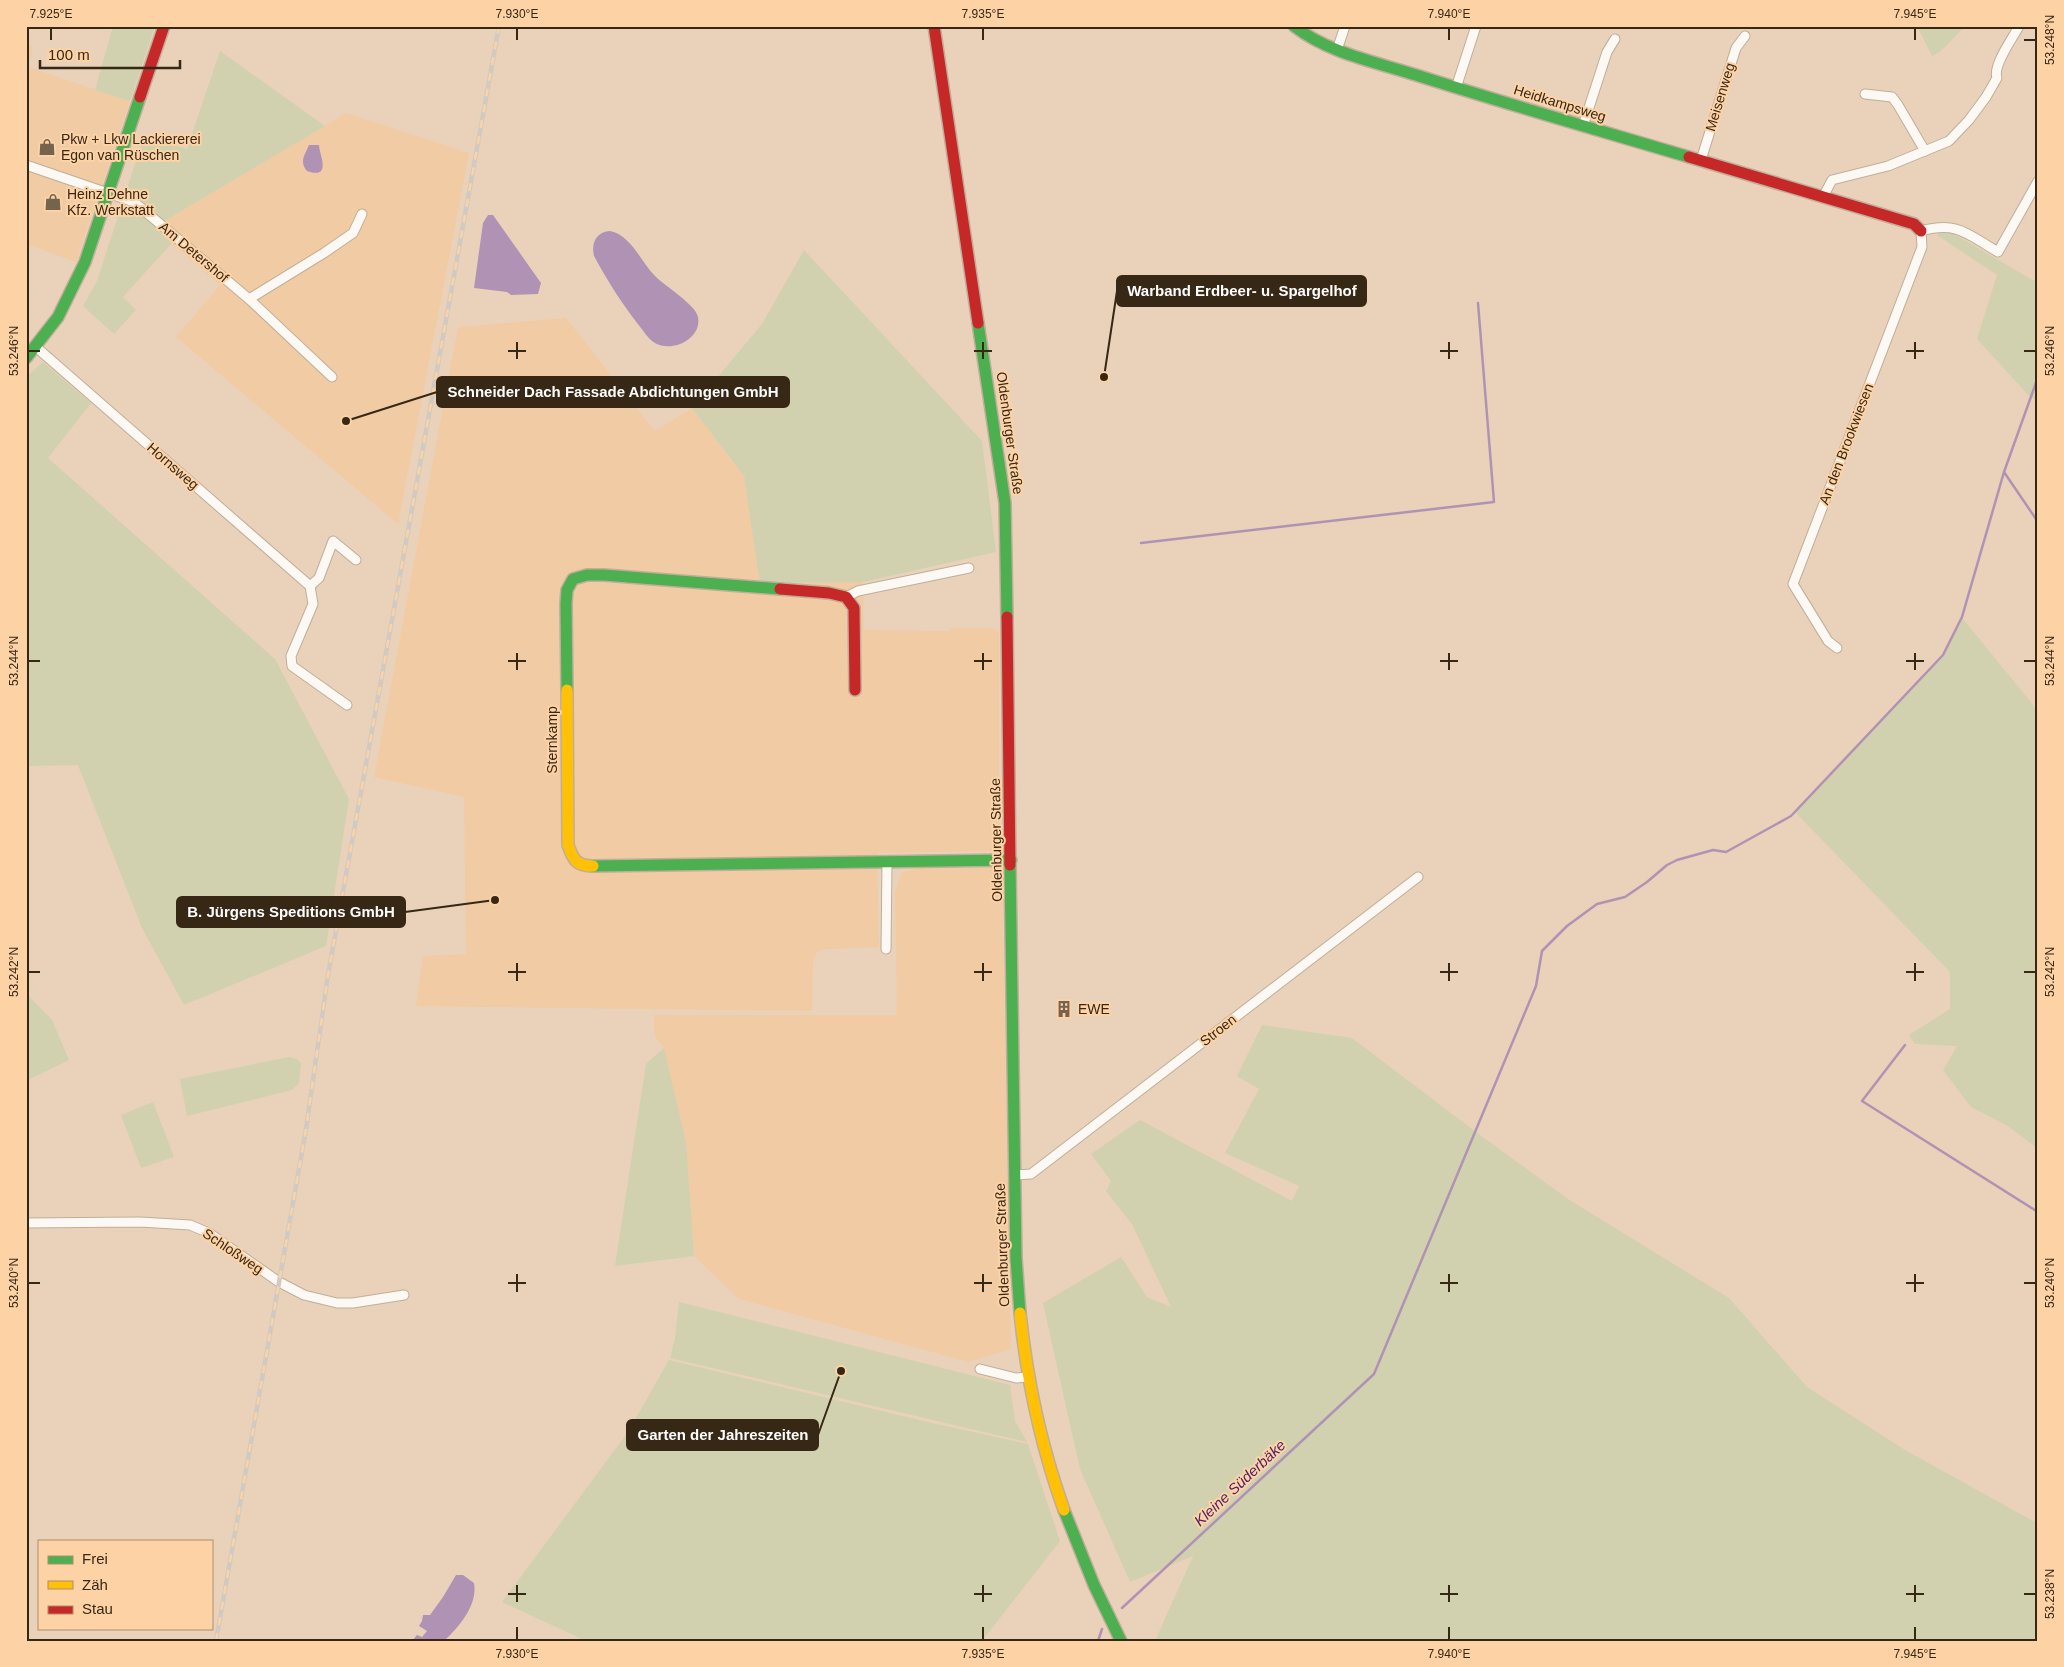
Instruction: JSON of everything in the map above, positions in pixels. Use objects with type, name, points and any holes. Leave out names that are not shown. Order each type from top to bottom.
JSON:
[{"type":"main road","points":[[26,358],[58,317],[77,283],[164,26]]},
{"type":"main road","name":"Oldenburger Straße","points":[[934,26],[1005,504],[1014,1175],[1016,1258],[1022,1340],[1037,1419],[1063,1508],[1095,1588],[1121,1641]]},
{"type":"main road","name":"Heidkampsweg","points":[[1294,26],[1305,35],[1337,50],[1456,88],[1914,224],[1921,231]]},
{"type":"main road","name":"Sternkamp","points":[[846,597],[829,593],[604,575],[587,575],[573,579],[567,590],[566,604],[568,846],[573,858],[583,866],[1011,860]]},
{"type":"main road","points":[[846,597],[854,608],[855,690]]},
{"type":"street","points":[[1337,50],[1345,26]]},
{"type":"street","points":[[1456,88],[1476,26]]},
{"type":"street","points":[[1823,197],[1832,180],[1888,166],[1949,141],[1969,120],[1997,78],[1994,73],[1997,64],[2019,26]]},
{"type":"street","name":"Meisenweg","points":[[1700,160],[1736,48],[1745,36]]},
{"type":"street","points":[[1583,126],[1607,52],[1615,39]]},
{"type":"street","points":[[1865,94],[1892,98],[1925,151]]},
{"type":"street","name":"Am Detershof","points":[[26,165],[134,202],[249,299],[332,377]]},
{"type":"street","points":[[1921,231],[1939,226],[1955,227],[1998,252],[2038,181]]},
{"type":"street","points":[[249,299],[324,253],[353,232],[362,214]]},
{"type":"street","name":"An den Brookwiesen","points":[[1837,648],[1828,641],[1793,584],[1922,247],[1921,231]]},
{"type":"street","name":"Hornsweg","points":[[36,346],[310,586]]},
{"type":"street","points":[[347,705],[292,666],[291,656],[313,604],[310,586],[319,578],[333,541],[356,560]]},
{"type":"street","points":[[846,597],[858,591],[969,568]]},
{"type":"street","points":[[886,949],[887,862]]},
{"type":"street","name":"Stroen","points":[[1014,1175],[1031,1174],[1418,877]]},
{"type":"street","name":"Schloßweg","points":[[26,1224],[140,1222],[190,1225],[210,1233],[278,1282],[304,1295],[337,1303],[353,1303],[404,1296]]},
{"type":"street","points":[[980,1369],[1016,1378],[1028,1377]]},
{"type":"shaded area","points":[[26,44],[33,47],[28,67],[130,101],[76,262],[26,244],[28,231],[26,230]]},
{"type":"shaded area","points":[[346,113],[469,153],[398,524],[176,337],[220,285],[154,227]]},
{"type":"shaded area","points":[[309,145],[319,145],[323,165],[320,172],[307,171],[303,164]]},
{"type":"shaded area","points":[[488,215],[493,215],[541,283],[538,294],[511,295],[507,292],[474,288],[483,223]]},
{"type":"shaded area","points":[[610,231],[630,243],[655,276],[686,301],[696,312],[698,325],[691,338],[677,345],[662,346],[650,339],[631,315],[594,256],[593,247],[596,239],[601,234]]},
{"type":"shaded area","points":[[566,318],[655,431],[692,408],[744,476],[761,583],[863,582],[864,630],[950,631],[950,628],[991,628],[999,631],[999,851],[877,853],[879,947],[826,949],[817,952],[813,962],[812,1011],[416,1006],[423,956],[466,954],[464,797],[374,777],[458,327]]},
{"type":"shaded area","points":[[1002,866],[1011,1349],[968,1362],[739,1299],[694,1256],[686,1142],[664,1048],[654,1035],[654,1015],[897,1015],[895,892],[902,872],[923,867]]},
{"type":"shaded area","points":[[456,1575],[463,1575],[474,1583],[473,1599],[466,1615],[444,1641],[412,1641],[417,1635],[422,1637],[427,1631],[419,1626],[423,1615],[430,1615]]},
{"type":"green space","points":[[113,26],[155,26],[130,101],[95,90]]},
{"type":"green space","points":[[1921,26],[1965,26],[1941,51],[1932,56],[1919,30]]},
{"type":"green space","points":[[220,51],[325,126],[154,227],[172,243],[123,297],[136,310],[114,334],[83,306],[97,281],[144,136],[187,149]]},
{"type":"green space","points":[[1945,229],[2038,283],[2038,401],[2030,397],[1977,339],[1997,275],[1937,235]]},
{"type":"green space","points":[[804,250],[982,441],[996,552],[863,582],[760,583],[744,476],[692,408],[762,324]]},
{"type":"green space","points":[[43,362],[91,403],[48,458],[275,659],[349,799],[326,946],[184,1005],[142,928],[78,765],[26,766],[26,377]]},
{"type":"green space","points":[[1963,619],[2038,711],[2038,1149],[2008,1126],[1971,1107],[1943,1070],[1957,1046],[1915,1044],[1909,1035],[1950,1009],[1950,972],[1795,812],[1943,655]]},
{"type":"green space","points":[[26,993],[52,1020],[69,1060],[26,1081]]},
{"type":"green space","points":[[1262,1025],[1352,1038],[1568,1199],[1729,1298],[1807,1387],[1905,1450],[2035,1522],[2038,1529],[2038,1641],[1155,1641],[1193,1556],[1130,1582],[1080,1469],[1043,1303],[1121,1257],[1147,1297],[1171,1307],[1132,1224],[1106,1191],[1111,1181],[1091,1154],[1140,1120],[1292,1201],[1299,1186],[1225,1153],[1259,1089],[1237,1076]]},
{"type":"green space","points":[[664,1048],[686,1142],[694,1256],[615,1266],[646,1064]]},
{"type":"green space","points":[[289,1057],[297,1059],[301,1063],[299,1083],[292,1090],[187,1116],[180,1079]]},
{"type":"green space","points":[[153,1102],[174,1157],[141,1168],[121,1115]]},
{"type":"green space","points":[[679,1302],[1010,1385],[1015,1421],[1027,1442],[670,1358],[675,1338]]},
{"type":"green space","points":[[669,1360],[1028,1444],[1060,1541],[982,1641],[586,1641],[502,1602],[628,1432]]},
{"type":"waterway","points":[[1141,543],[1494,502],[1478,303]]},
{"type":"waterway","points":[[2004,472],[2038,377]]},
{"type":"waterway","points":[[1122,1608],[1374,1374],[1536,986],[1542,951],[1567,926],[1597,904],[1625,897],[1667,865],[1677,860],[1713,850],[1726,852],[1791,816],[1943,655],[1962,617],[2004,472],[2038,522]]},
{"type":"waterway","points":[[1905,1045],[1862,1101],[2038,1212]]},
{"type":"waterway","name":"Kleine Süderbäke","points":[[1098,1641],[1102,1629]]},
{"type":"railway","points":[[216,1641],[306,1129],[328,975],[499,26]]},
{"type":"traffic: fast","points":[[1294,26],[1322,43],[1353,56],[1689,157]]},
{"type":"traffic: fast","points":[[26,358],[58,317],[85,262],[140,97]]},
{"type":"traffic: fast","points":[[978,323],[1005,503],[1007,617]]},
{"type":"traffic: fast","points":[[567,690],[566,604],[567,590],[573,579],[587,575],[604,575],[780,589]]},
{"type":"traffic: fast","points":[[593,866],[1011,860]]},
{"type":"traffic: fast","points":[[1010,865],[1016,1258],[1020,1313]]},
{"type":"traffic: fast","points":[[1064,1510],[1094,1585],[1121,1641]]},
{"type":"traffic: slow","points":[[567,690],[568,845],[576,861],[583,865],[593,866]]},
{"type":"traffic: slow","points":[[1020,1313],[1036,1413],[1048,1462],[1064,1510]]},
{"type":"traffic: jam","points":[[140,97],[164,26]]},
{"type":"traffic: jam","points":[[934,26],[978,323]]},
{"type":"traffic: jam","points":[[1689,157],[1914,224],[1921,231]]},
{"type":"traffic: jam","points":[[780,589],[829,593],[846,597],[854,608],[855,690]]},
{"type":"traffic: jam","points":[[1007,617],[1010,865]]},
{"type":"place","name":"Pkw + Lkw Lackiererei Egon van Rüschen","points":[[47,147]]},
{"type":"place","name":"Heinz Dehne Kfz. Werkstatt","points":[[53,202]]},
{"type":"place","name":"Warband Erdbeer- u. Spargelhof","points":[[1104,377]]},
{"type":"place","name":"Schneider Dach Fassade Abdichtungen GmbH","points":[[346,421]]},
{"type":"place","name":"B. Jürgens Speditions GmbH","points":[[495,900]]},
{"type":"place","name":"EWE","points":[[1064,1009]]},
{"type":"place","name":"Garten der Jahreszeiten","points":[[841,1371]]}]
